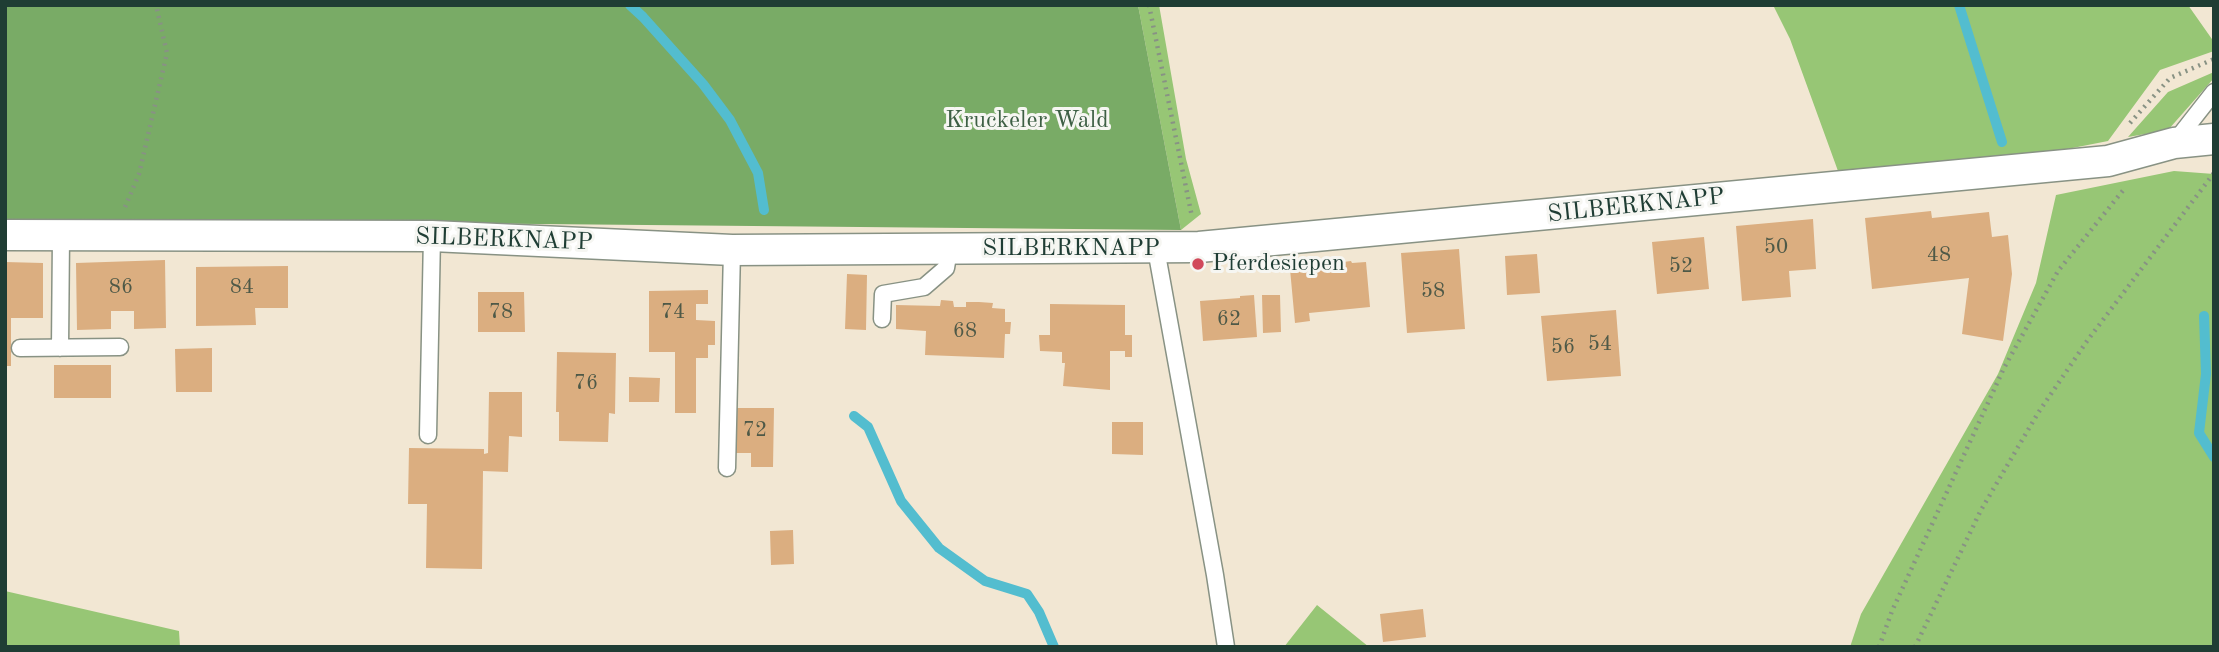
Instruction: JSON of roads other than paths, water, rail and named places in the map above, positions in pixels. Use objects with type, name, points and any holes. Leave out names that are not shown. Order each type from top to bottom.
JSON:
[{"type":"street","name":"SILBERKNAPP","points":[[5,235],[432,236],[732,250],[1156,249],[2108,161],[2174,143],[2214,139]]},
{"type":"lane","points":[[2174,143],[2214,92]]},
{"type":"lane","points":[[60,348],[61,236]]},
{"type":"lane","points":[[428,435],[432,236]]},
{"type":"lane","points":[[1156,249],[1226,647]]},
{"type":"lane","points":[[727,468],[732,250]]},
{"type":"lane","points":[[882,319],[883,294],[924,287],[946,268],[949,250]]},
{"type":"lane","points":[[20,348],[120,347]]},
{"type":"waterway","points":[[630,5],[703,84],[730,120],[758,173],[764,210]]},
{"type":"waterway","points":[[1959,5],[2002,142]]},
{"type":"waterway","points":[[2204,316],[2206,374],[2199,433],[2214,457]]},
{"type":"waterway","points":[[854,416],[868,427],[901,501],[939,548],[985,581],[1027,594],[1039,612],[1054,647]]},
{"type":"place","name":"Pferdesiepen","points":[[1198,264]]},
{"type":"park label","name":"Kruckeler Wald","points":[[1027,121]]}]
